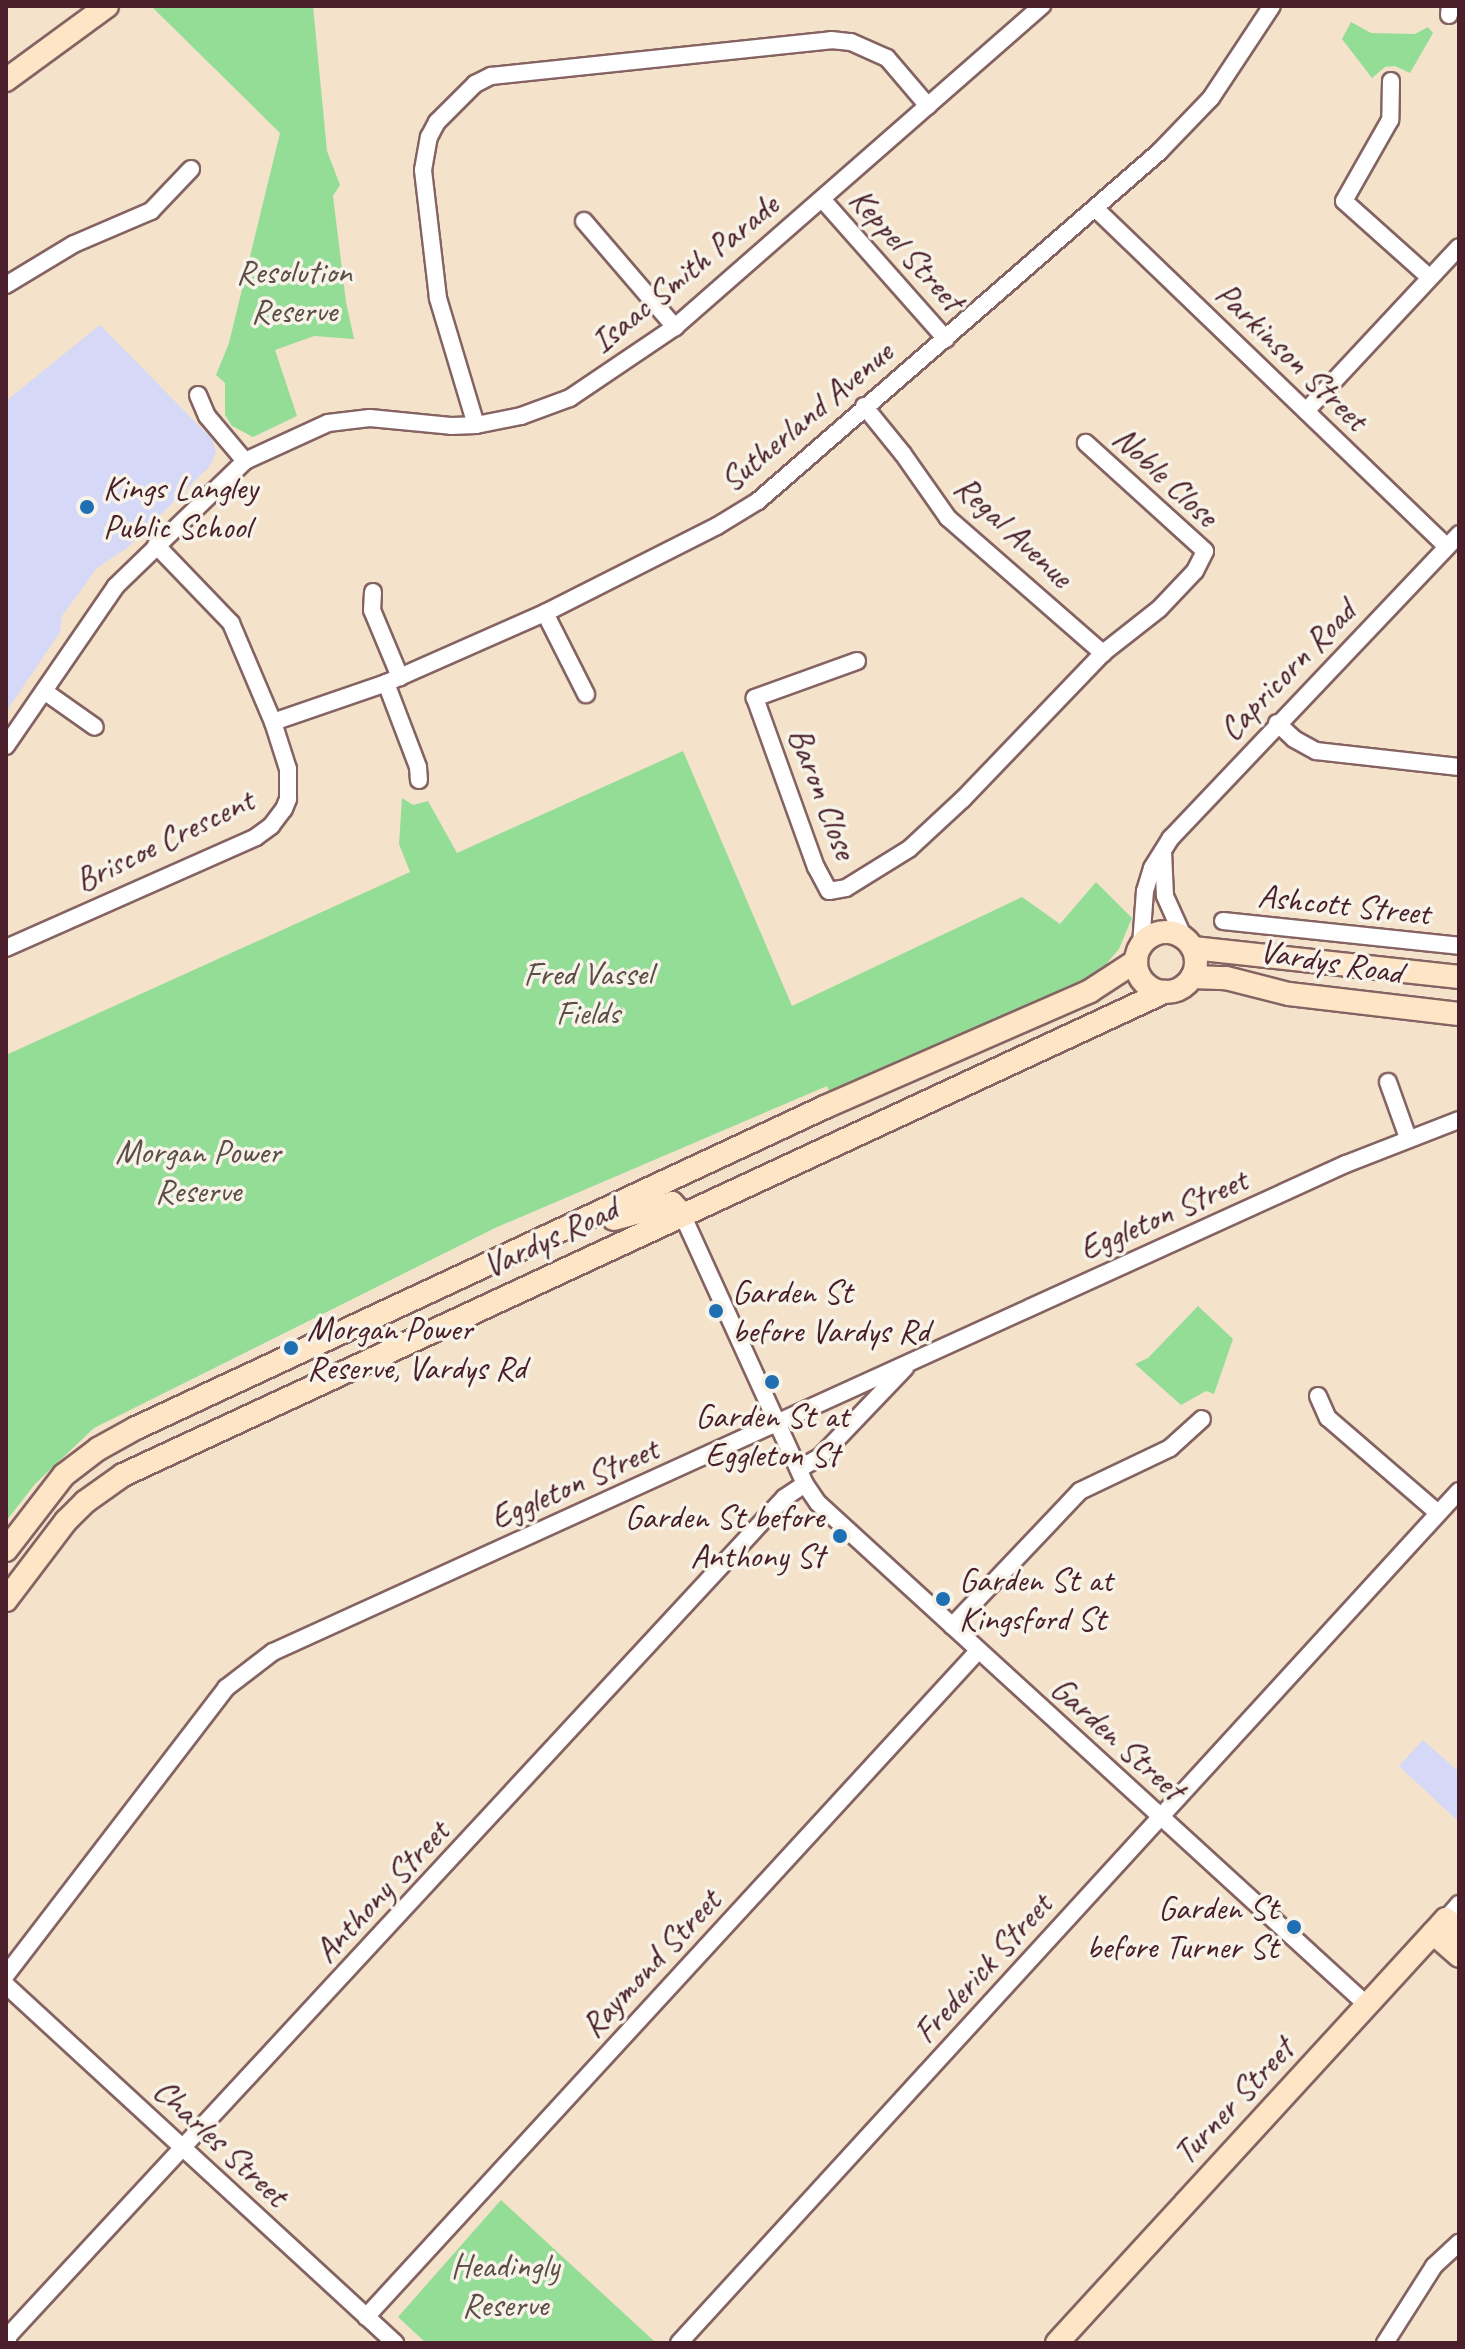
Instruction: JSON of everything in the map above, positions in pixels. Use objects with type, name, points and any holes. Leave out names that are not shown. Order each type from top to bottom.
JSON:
[{"type":"main road","points":[[6,80],[107,6]]},
{"type":"main road","points":[[1165,932],[1188,942],[1196,963],[1192,977],[1177,990],[1164,992],[1147,985],[1139,953],[1165,932]]},
{"type":"main road","name":"Vardys Road","points":[[1188,942],[1459,977]]},
{"type":"main road","name":"Vardys Road","points":[[6,1550],[64,1475],[119,1437],[764,1136],[1090,991],[1139,953]]},
{"type":"main road","name":"Vardys Road","points":[[1192,977],[1226,978],[1289,994],[1459,1014]]},
{"type":"main road","name":"Vardys Road","points":[[6,1600],[66,1521],[85,1502],[123,1475],[1164,992]]},
{"type":"main road","points":[[682,1214],[680,1202],[689,1190],[764,1136]]},
{"type":"main road","points":[[528,1245],[559,1243],[611,1220],[657,1206],[675,1204],[682,1214]]},
{"type":"main road","points":[[1449,1922],[1459,1956]]},
{"type":"main road","name":"Turner Street","points":[[1057,2343],[1367,2005],[1449,1922]]},
{"type":"street","name":"Isaac Smith Parade","points":[[6,746],[102,604],[156,545],[245,461],[311,429],[351,420],[393,419],[451,426],[476,425],[521,416],[570,398],[675,327],[1042,6]]},
{"type":"street","name":"Sutherland Avenue","points":[[273,722],[393,680],[545,613],[717,526],[758,501],[1159,152],[1211,98],[1272,6]]},
{"type":"street","points":[[476,425],[438,298],[423,170],[427,145],[437,122],[475,84],[491,76],[831,40],[851,42],[887,58],[928,106]]},
{"type":"street","points":[[1391,81],[1390,120],[1344,201],[1430,278]]},
{"type":"street","points":[[6,285],[74,244],[151,211],[191,169]]},
{"type":"street","name":"Keppel Street","points":[[822,199],[946,339]]},
{"type":"street","name":"Parkinson Street","points":[[1096,209],[1306,411],[1453,540]]},
{"type":"street","points":[[584,221],[675,327]]},
{"type":"street","points":[[1306,411],[1459,247]]},
{"type":"street","points":[[198,395],[207,416],[245,461]]},
{"type":"street","name":"Regal Avenue","points":[[864,406],[948,518],[1103,653]]},
{"type":"street","name":"Noble Close","points":[[1086,443],[1205,551],[1195,571],[1159,609],[1103,653]]},
{"type":"street","name":"Capricorn Road","points":[[1139,953],[1145,891],[1152,868],[1185,819],[1453,540]]},
{"type":"street","name":"Briscoe Crescent","points":[[6,948],[264,833],[279,818],[288,799],[288,769],[273,722],[231,623],[156,545]]},
{"type":"street","points":[[373,592],[372,610],[418,767],[419,780]]},
{"type":"street","points":[[545,613],[586,694]]},
{"type":"street","name":"Baron Close","points":[[857,661],[755,698],[816,867],[829,891],[846,888],[909,849],[963,799],[1103,653]]},
{"type":"street","points":[[44,691],[95,727]]},
{"type":"street","points":[[1277,723],[1294,739],[1316,751],[1459,767]]},
{"type":"street","points":[[1163,851],[1165,896],[1188,942]]},
{"type":"street","name":"Ashcott Street","points":[[1223,921],[1459,946]]},
{"type":"street","points":[[1388,1082],[1408,1138]]},
{"type":"street","name":"Eggleton Street","points":[[6,1975],[226,1688],[273,1652],[1408,1138],[1459,1120]]},
{"type":"street","name":"Garden Street","points":[[682,1214],[802,1476],[825,1511],[1367,2005]]},
{"type":"street","name":"Anthony Street","points":[[7,2343],[9,2335],[184,2149],[802,1476],[912,1361]]},
{"type":"street","points":[[1318,1396],[1328,1418],[1438,1513]]},
{"type":"street","points":[[952,1626],[1080,1491],[1170,1448],[1202,1419]]},
{"type":"street","name":"Frederick Street","points":[[679,2343],[1459,1491]]},
{"type":"street","name":"Raymond Street","points":[[366,2317],[978,1651]]},
{"type":"street","name":"Charles Street","points":[[6,1985],[395,2343]]},
{"type":"street","points":[[1385,2343],[1434,2266],[1459,2243]]},
{"type":"shaded area","name":"Kings Langley Public School","points":[[100,325],[213,440],[216,452],[210,466],[127,548],[97,568],[62,616],[60,632],[6,712],[6,401]]},
{"type":"shaded area","points":[[1423,1740],[1459,1772],[1459,1822],[1399,1766]]},
{"type":"green space","name":"Resolution Reserve","points":[[151,6],[313,6],[327,151],[340,185],[333,196],[346,302],[354,339],[314,336],[275,350],[297,416],[253,437],[232,426],[225,415],[225,383],[216,375],[229,343],[280,133]]},
{"type":"green space","points":[[1351,22],[1371,33],[1415,34],[1428,27],[1433,33],[1410,73],[1395,66],[1385,67],[1372,78],[1342,39]]},
{"type":"green space","points":[[683,751],[792,1006],[1022,897],[1060,924],[1096,882],[1132,918],[1119,949],[1095,977],[830,1094],[827,1086],[495,1228],[94,1428],[35,1484],[6,1521],[6,1055],[410,872],[399,844],[402,798],[413,805],[428,801],[457,853]]},
{"type":"green space","points":[[1198,1306],[1233,1339],[1214,1394],[1206,1391],[1181,1405],[1135,1364],[1148,1358]]},
{"type":"green space","name":"Headingly Reserve","points":[[501,2200],[654,2341],[426,2343],[398,2317]]},
{"type":"place","name":"Kings Langley Public School","points":[[87,507]]},
{"type":"place","name":"Garden St before Vardys Rd","points":[[716,1311]]},
{"type":"place","name":"Morgan Power Reserve, Vardys Rd","points":[[291,1348]]},
{"type":"place","name":"Garden St at Eggleton St","points":[[772,1382]]},
{"type":"place","name":"Garden St before Anthony St","points":[[840,1536]]},
{"type":"place","name":"Garden St at Kingsford St","points":[[943,1599]]},
{"type":"place","name":"Garden St before Turner St","points":[[1294,1927]]},
{"type":"park label","name":"Fred Vassel Fields","points":[[588,992]]},
{"type":"park label","name":"Morgan Power Reserve","points":[[198,1170]]}]
